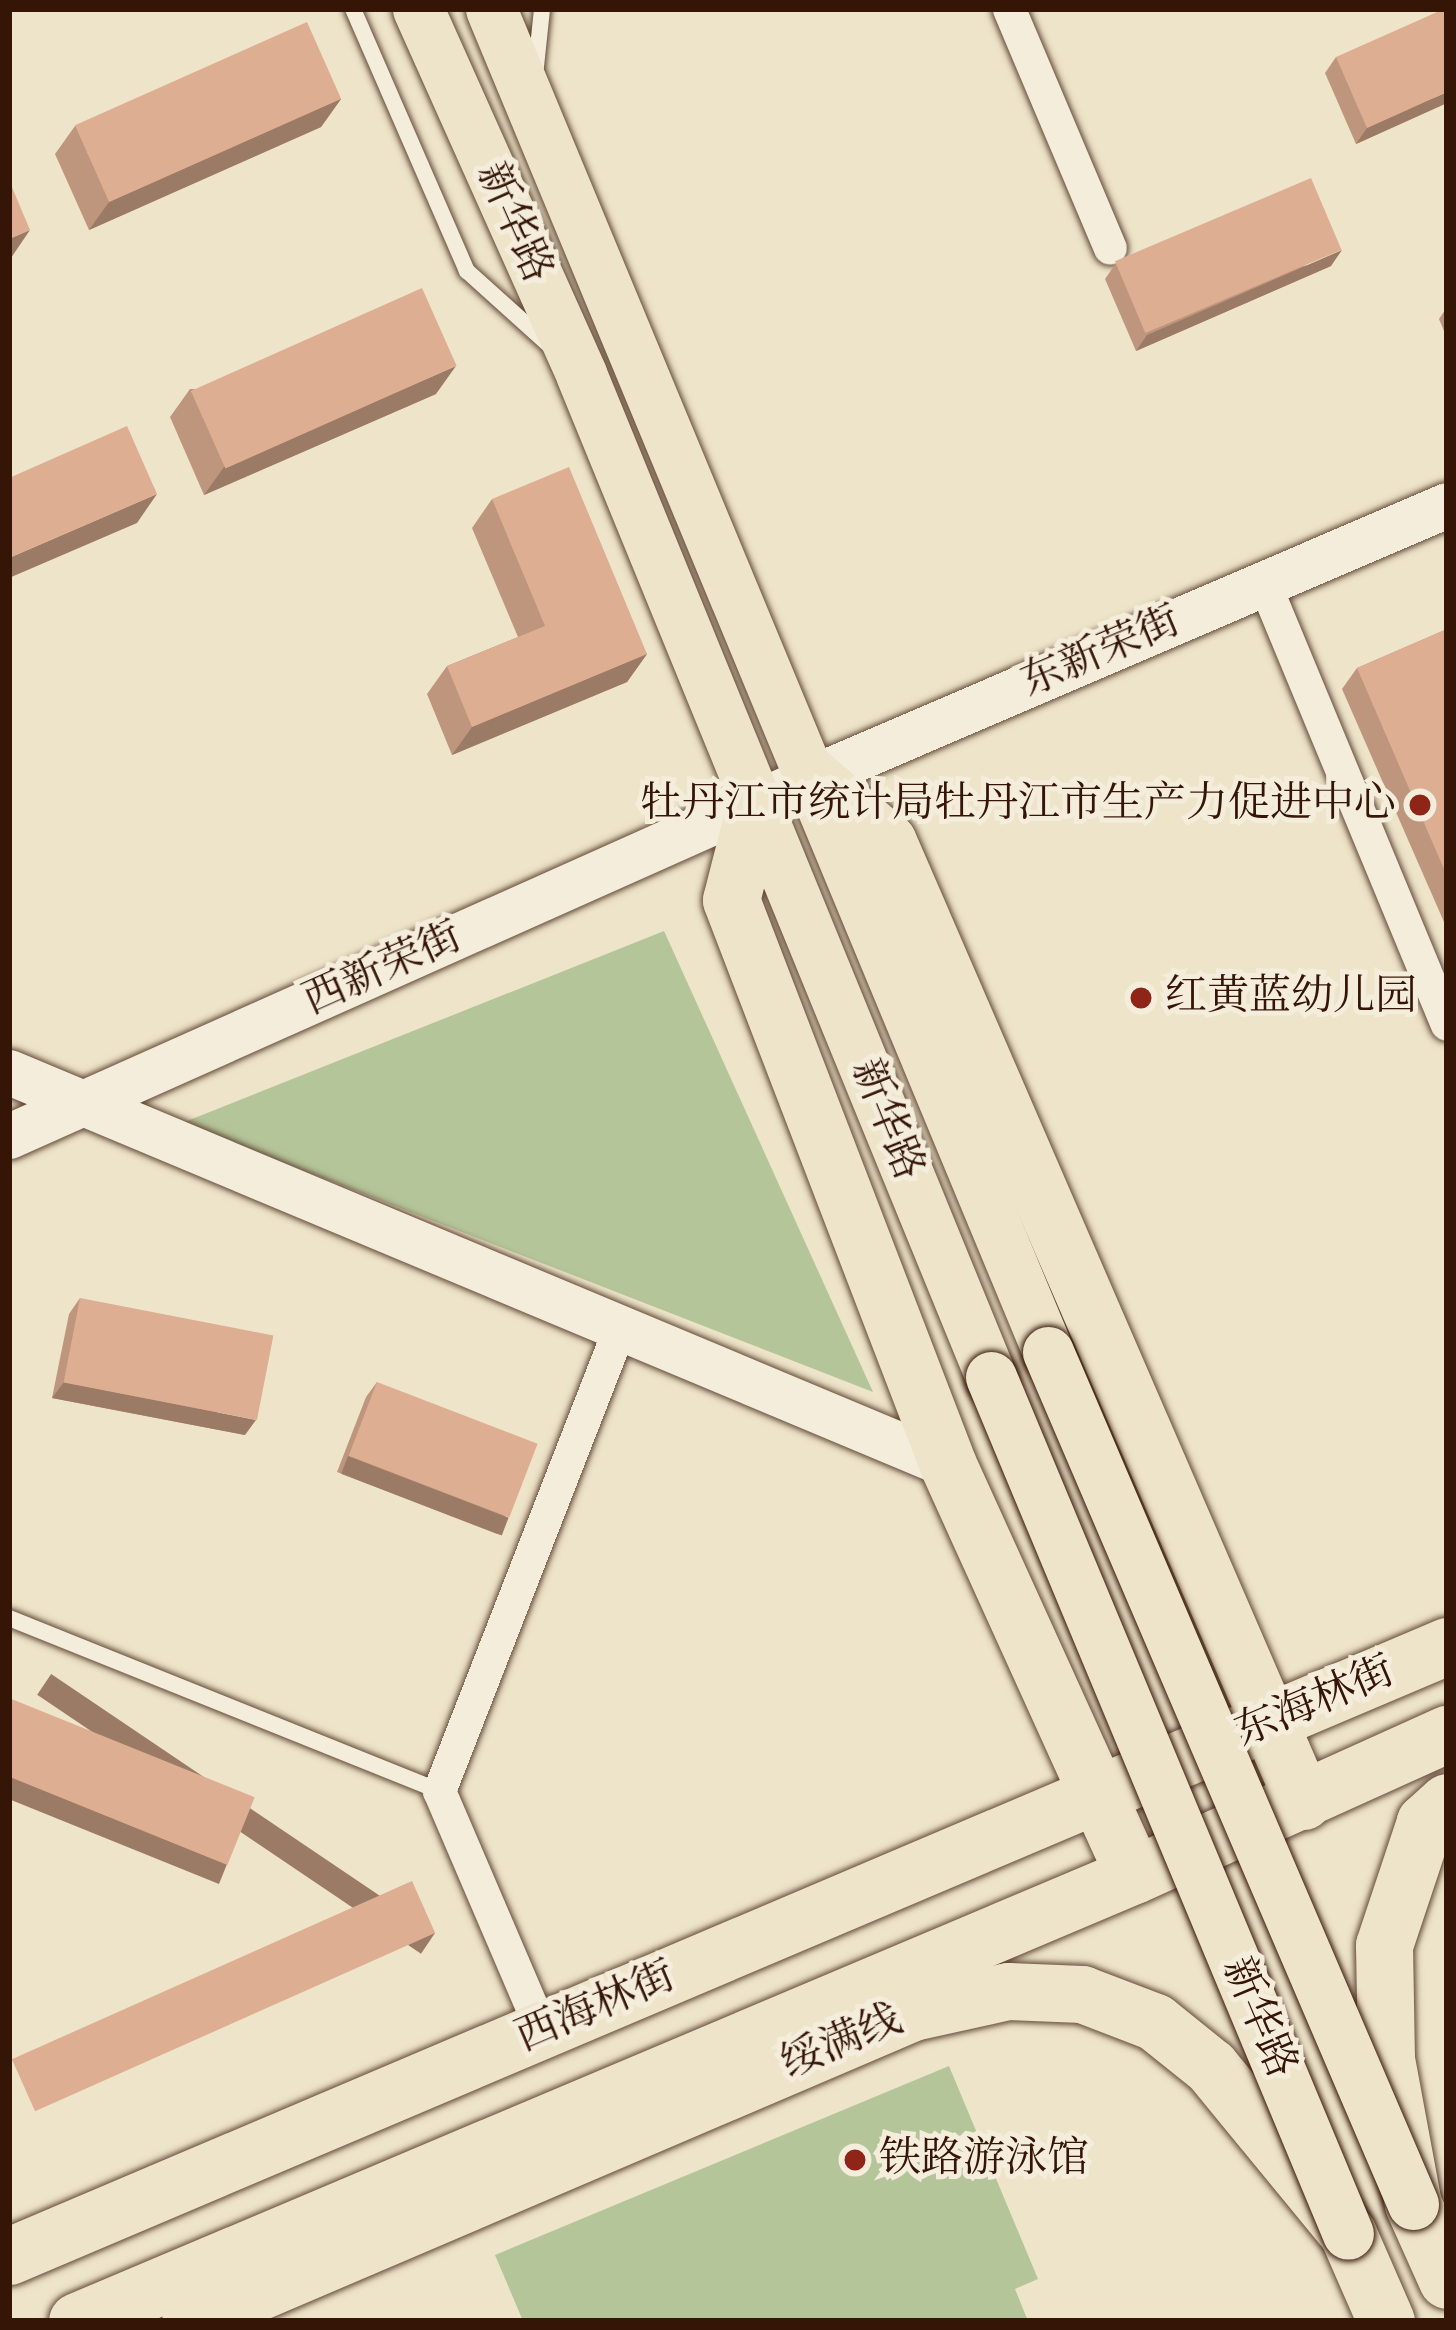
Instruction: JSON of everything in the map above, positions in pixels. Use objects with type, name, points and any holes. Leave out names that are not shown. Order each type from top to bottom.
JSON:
[{"type":"highway","points":[[812,777],[888,842],[1266,1725],[1303,1801]]},
{"type":"highway","points":[[756,802],[731,899],[948,1465],[1134,1875]]},
{"type":"highway","name":"东海林街","points":[[1183,1760],[1447,1646]]},
{"type":"highway","name":"东海林街","points":[[1218,1838],[1447,1734]]},
{"type":"highway","name":"西海林街","points":[[9,2257],[1183,1760]]},
{"type":"highway","points":[[1447,1802],[1425,1822],[1384,1945],[1386,2059],[1413,2204],[1447,2280]]},
{"type":"highway","name":"西海林街","points":[[77,2321],[1218,1838]]},
{"type":"highway","name":"绥满线","points":[[190,2321],[913,2012],[1008,1990],[1082,1994],[1155,2022],[1249,2107],[1348,2234],[1386,2321]]},
{"type":"main road","name":"新华路","points":[[418,9],[580,374],[1348,2234]]},
{"type":"main road","name":"新华路","points":[[491,9],[1048,1352],[1413,2204]]},
{"type":"street","points":[[1009,9],[1109,248]]},
{"type":"street","name":"东新荣街","points":[[756,802],[1447,505]]},
{"type":"street","points":[[1264,583],[1447,1024]]},
{"type":"street","name":"西新荣街","points":[[9,1136],[756,802]]},
{"type":"street","points":[[9,1072],[948,1465]]},
{"type":"street","points":[[542,2031],[440,1791],[620,1326]]},
{"type":"lane","points":[[352,9],[467,271],[580,374]]},
{"type":"lane","points":[[531,101],[542,9]]},
{"type":"lane","points":[[9,1618],[440,1791]]},
{"type":"green space","points":[[664,931],[873,1392],[182,1123]]},
{"type":"green space","name":"铁路游泳馆","points":[[949,2066],[1038,2279],[1015,2289],[1028,2321],[523,2321],[495,2255]]},
{"type":"building","points":[[1444,9],[1447,92],[1367,128],[1336,57]]},
{"type":"building","points":[[307,22],[341,99],[109,202],[75,125]]},
{"type":"building","points":[[1311,178],[1341,250],[1145,333],[1115,261]]},
{"type":"building","points":[[9,180],[30,230],[9,239]]},
{"type":"building","points":[[422,288],[457,366],[225,469],[191,391]]},
{"type":"building","points":[[127,426],[157,494],[9,558],[9,478]]},
{"type":"building","points":[[569,467],[647,654],[472,727],[447,666],[545,626],[492,499]]},
{"type":"building","name":"牡丹江市统计局牡丹江市生产力促进中心","points":[[1447,629],[1447,876],[1357,668]]},
{"type":"building","points":[[80,1298],[273,1336],[257,1420],[64,1382]]},
{"type":"building","points":[[377,1382],[538,1444],[509,1517],[349,1456]]},
{"type":"building","points":[[9,1698],[255,1797],[227,1865],[9,1777]]},
{"type":"building","points":[[412,1881],[435,1933],[35,2111],[12,2059]]},
{"type":"place","name":"牡丹江市统计局牡丹江市生产力促进中心","points":[[1420,805]]},
{"type":"place","name":"红黄蓝幼儿园","points":[[1141,998]]},
{"type":"place","name":"铁路游泳馆","points":[[855,2160]]}]
